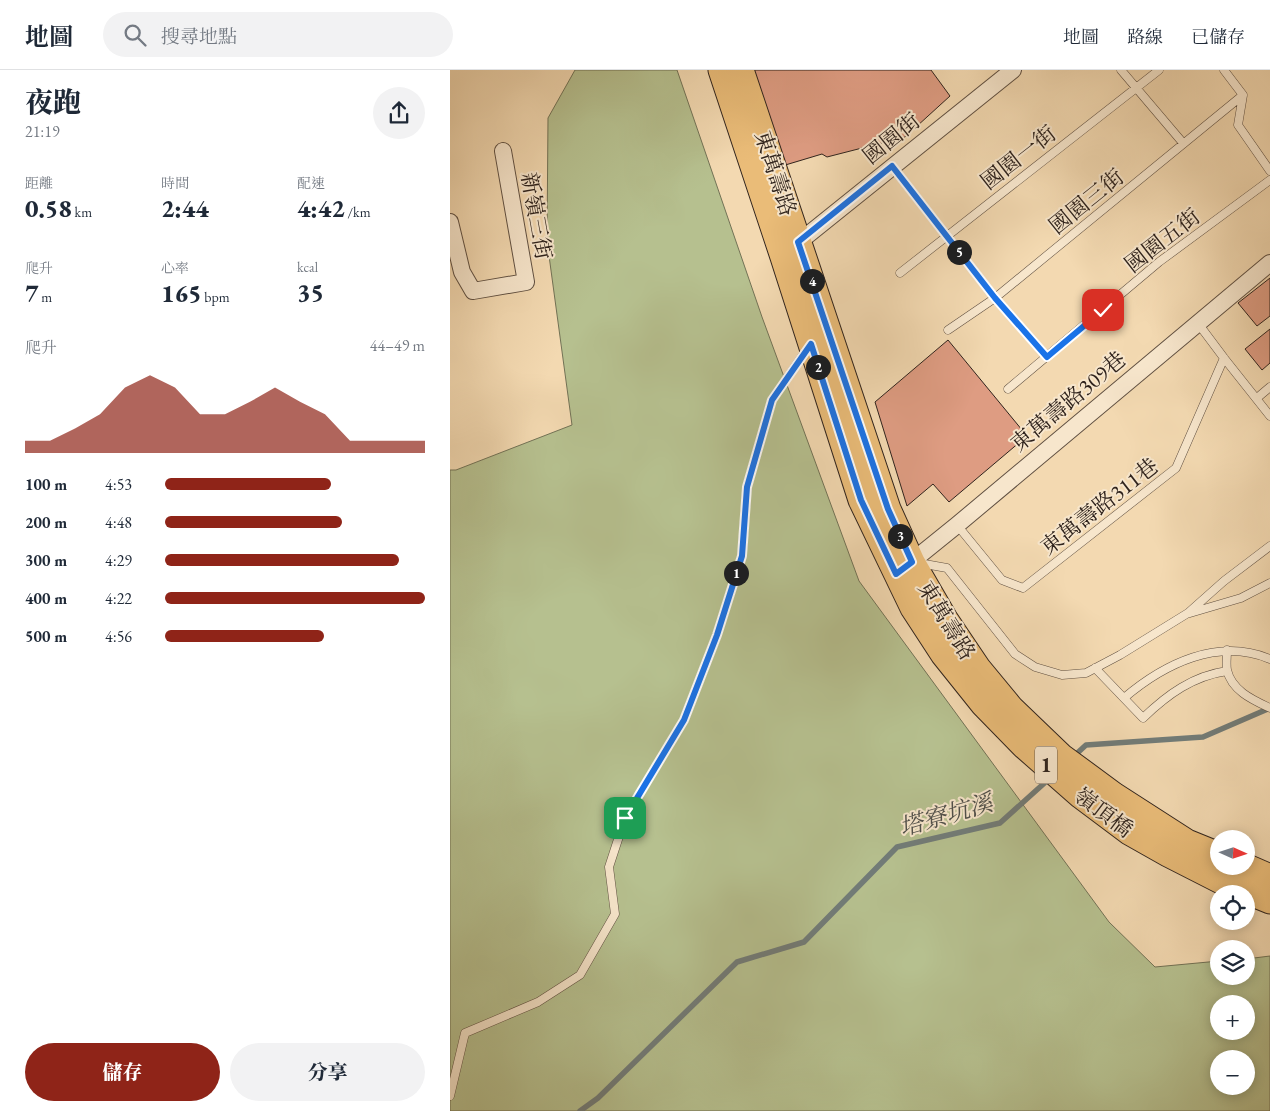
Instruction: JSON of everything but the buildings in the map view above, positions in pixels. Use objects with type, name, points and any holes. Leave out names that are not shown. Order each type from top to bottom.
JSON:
[{"type":"main road","name":"東萬壽路","points":[[721,70],[861,500],[904,568],[945,619],[978,668],[1010,708]]},
{"type":"main road","name":"東萬壽路","points":[[742,70],[888,509],[913,608],[944,654]]},
{"type":"main road","name":"嶺頂橋","points":[[944,654],[983,704],[1031,752],[1081,796],[1128,832],[1178,848]]},
{"type":"main road","name":"嶺頂橋","points":[[1010,708],[1060,756],[1114,795],[1178,848]]},
{"type":"main road","name":"1","points":[[1178,848],[1210,853]]},
{"type":"main road","name":"1","points":[[1178,848],[1221,881],[1270,901]]},
{"type":"main road","points":[[1255,870],[1270,877]]},
{"type":"street","name":"國園街","points":[[798,242],[1013,70]]},
{"type":"street","name":"新嶺三街","points":[[450,222],[462,272],[474,291],[526,282],[503,151]]},
{"type":"street","name":"東萬壽路309巷","points":[[904,568],[1270,262]]},
{"type":"lane","points":[[1121,70],[1184,143]]},
{"type":"lane","name":"國園一街","points":[[900,273],[1159,70]]},
{"type":"lane","points":[[1228,72],[1243,95],[1238,126],[1270,171]]},
{"type":"lane","name":"國園三街","points":[[948,330],[995,298],[1243,95]]},
{"type":"lane","points":[[892,166],[995,298],[1047,357]]},
{"type":"lane","name":"國園五街","points":[[1008,389],[1159,262],[1270,180]]},
{"type":"lane","points":[[1197,322],[1270,416]]},
{"type":"lane","points":[[450,1096],[465,1033],[538,1002],[580,975],[615,914],[609,867],[625,818],[684,720],[717,635],[742,556],[747,487],[772,400],[811,344]]},
{"type":"lane","name":"東萬壽路311巷","points":[[957,525],[1002,580],[1023,588],[1176,468],[1224,358]]},
{"type":"lane","points":[[1257,398],[1270,387]]},
{"type":"lane","points":[[904,568],[947,568],[1015,654],[1036,667],[1062,674],[1086,673],[1120,655],[1188,613],[1224,581],[1270,546]]},
{"type":"lane","points":[[1188,613],[1241,598],[1270,583]]},
{"type":"lane","points":[[1124,698],[1167,668],[1192,657],[1226,650],[1259,654],[1270,659]]},
{"type":"lane","points":[[1226,650],[1227,671],[1233,683],[1243,693],[1270,708]]},
{"type":"lane","points":[[1095,668],[1143,718],[1173,692],[1190,682],[1213,673],[1227,671]]},
{"type":"green space","points":[[575,70],[677,70],[762,317],[859,581],[1109,922],[1155,967],[1210,962],[1210,985],[1255,985],[1255,958],[1270,956],[1270,1111],[450,1111],[450,470],[456,470],[572,425],[547,241],[548,118]]},
{"type":"waterway","name":"塔寮坑溪","points":[[1073,757],[1086,745],[1203,737],[1270,708]]},
{"type":"waterway","name":"塔寮坑溪","points":[[580,1111],[598,1098],[737,962],[804,942],[897,847],[1000,823],[1050,778]]},
{"type":"route","points":[[625,818],[684,720],[717,635],[742,556],[747,487],[772,400],[811,344],[861,500],[896,574],[912,562],[888,509],[798,242],[892,166],[995,298],[1047,357],[1103,310]]}]
